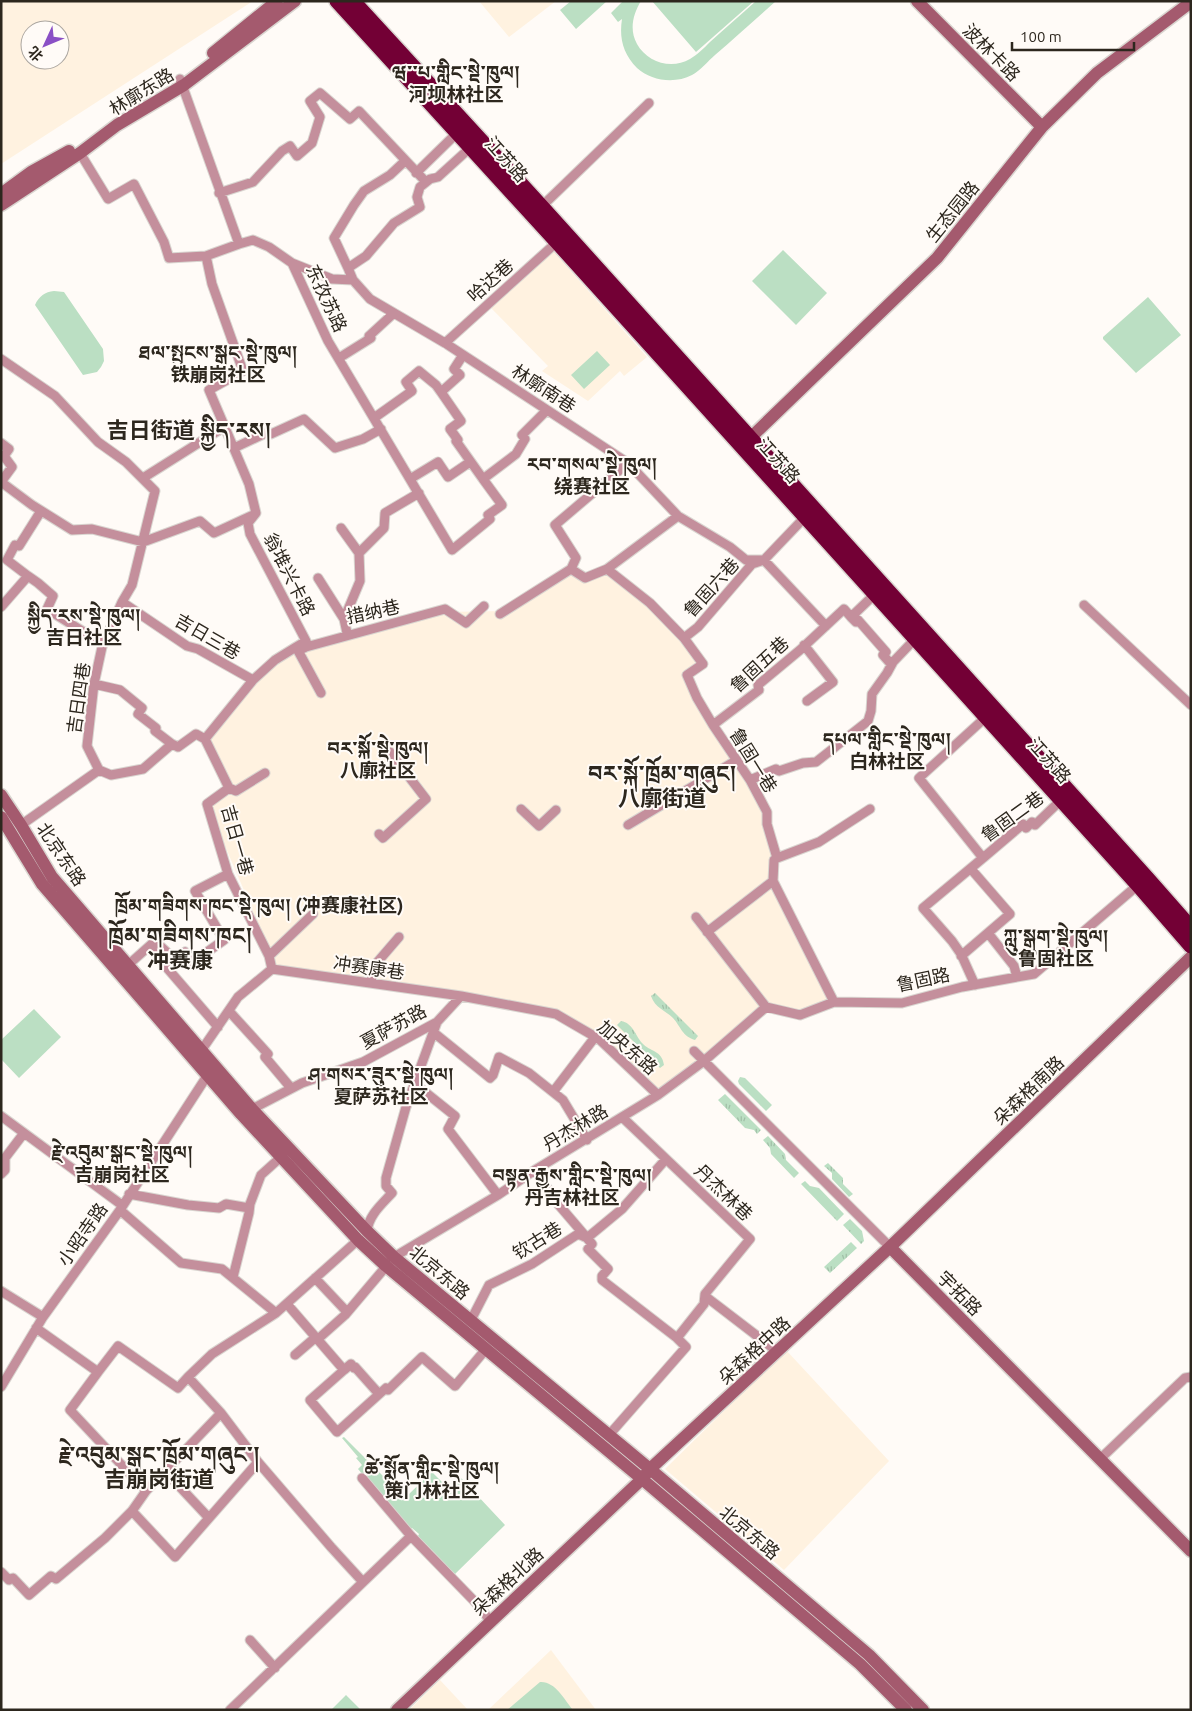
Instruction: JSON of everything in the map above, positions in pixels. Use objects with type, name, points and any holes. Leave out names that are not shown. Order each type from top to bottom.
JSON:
[{"type":"highway","name":"江苏路","points":[[337,1],[457,133],[537,211],[557,242],[746,443],[1191,928]]},
{"type":"highway","name":"江苏路","points":[[353,1],[537,211],[746,443],[805,517],[1191,946]]},
{"type":"main road","name":"林廓东路","points":[[1,194],[31,172],[76,147],[182,82],[278,1]]},
{"type":"main road","name":"林廓东路","points":[[1,205],[80,153],[117,125],[182,82],[295,1]]},
{"type":"main road","name":"波林卡路","points":[[917,1],[1042,126]]},
{"type":"main road","name":"生态园路","points":[[746,443],[937,258],[1042,126],[1097,73],[1190,2]]},
{"type":"main road","name":"北京东路","points":[[1,796],[52,877],[362,1236]]},
{"type":"main road","name":"北京东路","points":[[1,817],[42,884],[207,1076],[281,1157],[362,1236],[486,1348],[646,1474],[869,1655],[923,1710]]},
{"type":"main road","name":"朵森格南路","points":[[890,1247],[1191,957]]},
{"type":"main road","name":"朵森格中路","points":[[646,1474],[890,1247]]},
{"type":"main road","name":"宇拓路","points":[[890,1247],[1191,1551]]},
{"type":"main road","name":"北京东路","points":[[390,1261],[471,1320],[609,1435],[646,1474],[860,1664],[906,1710]]},
{"type":"main road","name":"朵森格北路","points":[[397,1710],[646,1474]]},
{"type":"street","points":[[80,153],[108,199],[134,184],[164,242],[169,258],[206,256],[238,244],[182,82]]},
{"type":"street","points":[[220,193],[253,182],[282,151],[290,146],[298,156],[312,143],[320,117],[310,101],[320,92],[350,119],[359,111],[426,182]]},
{"type":"street","points":[[537,211],[649,103]]},
{"type":"street","points":[[416,173],[457,133]]},
{"type":"street","points":[[348,268],[366,256],[394,223],[420,207],[417,198],[420,187],[430,179],[438,178],[471,147]]},
{"type":"street","name":"林廓南巷","points":[[405,161],[390,174],[364,191],[334,238],[353,280],[370,299],[464,355],[546,412],[628,463],[678,516],[746,560],[764,560]]},
{"type":"street","name":"东孜苏路","points":[[238,244],[252,240],[269,247],[292,262],[328,341],[452,550],[490,519],[488,515],[502,505],[483,479]]},
{"type":"street","name":"哈达巷","points":[[445,343],[557,242]]},
{"type":"street","name":"翁堆兴卡路","points":[[206,256],[212,284],[243,371],[209,390],[249,484],[256,513],[248,523],[250,534],[306,641],[298,648]]},
{"type":"street","points":[[292,262],[332,278],[353,280]]},
{"type":"street","points":[[338,358],[371,338],[370,336],[394,313]]},
{"type":"street","points":[[441,392],[460,375],[454,369],[464,355]]},
{"type":"street","points":[[1,359],[55,396],[98,442],[126,462],[143,478],[224,427]]},
{"type":"street","points":[[374,418],[412,392],[406,382],[419,371],[436,386],[461,421],[450,429],[458,440],[456,441],[483,479],[516,454],[525,439],[522,435],[546,412]]},
{"type":"street","points":[[530,426],[546,412]]},
{"type":"street","points":[[234,448],[268,432],[270,434],[304,419],[335,448],[363,439],[381,429]]},
{"type":"street","points":[[1,443],[9,449],[4,456],[12,467],[1,482],[41,511],[72,530],[92,529],[143,542],[200,521],[214,532],[256,513]]},
{"type":"street","points":[[410,479],[438,462],[448,477],[470,462]]},
{"type":"street","points":[[500,614],[571,569],[576,558],[555,525],[628,463]]},
{"type":"street","name":"吉日四巷","points":[[99,770],[87,746],[94,684],[103,644],[132,585],[143,542],[155,491],[143,478]]},
{"type":"street","points":[[360,553],[384,528],[385,513],[419,493]]},
{"type":"street","points":[[41,511],[19,546],[16,545],[8,560],[53,596],[47,609],[103,644]]},
{"type":"street","points":[[571,569],[585,578],[607,569],[678,516]]},
{"type":"street","name":"鲁固六巷","points":[[684,638],[698,627],[752,564],[764,560],[805,517]]},
{"type":"street","points":[[342,528],[360,553],[360,581],[344,619]]},
{"type":"street","points":[[764,560],[826,626]]},
{"type":"street","points":[[607,569],[650,603],[684,638]]},
{"type":"street","points":[[1,607],[28,576]]},
{"type":"street","points":[[318,578],[344,619],[347,633]]},
{"type":"street","points":[[875,594],[851,617],[856,622],[858,620],[886,652],[883,655],[892,664]]},
{"type":"street","name":"吉日三巷","points":[[122,602],[186,646],[198,649],[253,680]]},
{"type":"street","points":[[1084,605],[1191,704]]},
{"type":"street","points":[[94,684],[120,690],[142,708],[138,714],[156,728],[155,731],[178,747],[196,734],[205,739],[253,680],[275,660],[298,648],[445,609],[466,623],[484,606]]},
{"type":"street","name":"鲁固五巷","points":[[713,725],[759,690],[758,685],[844,609],[851,617]]},
{"type":"street","name":"措纳巷","points":[[306,641],[446,611]]},
{"type":"street","name":"鲁固一巷","points":[[684,638],[703,664],[687,675],[697,698],[750,780],[767,812],[767,824],[777,858],[774,860],[773,881]]},
{"type":"street","points":[[750,780],[776,769],[779,771],[803,763],[816,762],[868,721],[872,711],[872,694],[892,664],[915,639]]},
{"type":"street","points":[[804,646],[832,682],[807,701]]},
{"type":"street","points":[[298,648],[321,692]]},
{"type":"street","name":"鲁固二巷","points":[[983,858],[919,778],[986,717]]},
{"type":"street","name":"吉日一巷","points":[[205,739],[229,788],[207,804],[228,874],[269,956],[272,969]]},
{"type":"street","points":[[21,825],[99,770],[111,776],[143,769],[172,744]]},
{"type":"street","points":[[379,834],[383,838],[426,799],[390,752]]},
{"type":"street","points":[[628,825],[737,760]]},
{"type":"street","points":[[229,788],[236,791],[265,773]]},
{"type":"street","name":"鲁固二巷","points":[[975,985],[962,956],[952,941],[923,908],[972,871],[983,858],[1023,824],[1026,828],[1032,822],[1034,825],[1061,800]]},
{"type":"street","points":[[521,809],[539,826],[556,810]]},
{"type":"street","points":[[777,858],[819,842],[870,809]]},
{"type":"street","points":[[962,956],[1010,914],[972,871]]},
{"type":"street","points":[[128,965],[156,941],[174,959],[185,952],[194,962],[224,940],[195,891],[228,874]]},
{"type":"street","points":[[707,932],[773,881],[834,1002]]},
{"type":"street","name":"鲁固路","points":[[766,1007],[800,1016],[834,1002],[902,1002],[1034,974],[1138,886]]},
{"type":"street","points":[[269,956],[313,914]]},
{"type":"street","points":[[696,917],[766,1007],[704,1061]]},
{"type":"street","points":[[988,934],[1014,966],[1017,978]]},
{"type":"street","points":[[371,983],[374,966],[399,938]]},
{"type":"street","points":[[149,947],[218,1027]]},
{"type":"street","points":[[201,1050],[238,996],[272,969]]},
{"type":"street","name":"冲赛康巷","points":[[272,969],[461,996]]},
{"type":"street","name":"夏萨苏路","points":[[252,1109],[291,1088],[363,1062],[437,1022],[461,996]]},
{"type":"street","name":"加央东路","points":[[461,996],[556,1014],[595,1036],[658,1095]]},
{"type":"street","points":[[229,1011],[268,1054],[265,1058],[291,1088]]},
{"type":"street","points":[[146,1492],[70,1410],[118,1346],[178,1388],[212,1354],[276,1314],[362,1236],[372,1216],[392,1193],[386,1186],[386,1178],[406,1107],[437,1022]]},
{"type":"street","points":[[433,1032],[490,1078],[493,1075],[499,1057],[529,1073],[563,1100],[586,1140]]},
{"type":"street","points":[[553,1092],[595,1036]]},
{"type":"street","name":"宇拓路","points":[[694,1051],[890,1247]]},
{"type":"street","name":"丹杰林路","points":[[295,1355],[347,1312],[390,1261],[658,1095],[704,1061]]},
{"type":"street","name":"小昭寺路","points":[[1,1387],[43,1317],[121,1208],[207,1076]]},
{"type":"street","points":[[415,1084],[455,1116],[448,1130],[498,1195]]},
{"type":"street","points":[[1,1116],[121,1208],[181,1263],[222,1269],[276,1314]]},
{"type":"street","name":"丹杰林巷","points":[[622,1117],[750,1239],[705,1296],[704,1304],[678,1338]]},
{"type":"street","points":[[1,1174],[5,1170],[5,1158],[24,1133]]},
{"type":"street","points":[[233,1277],[249,1208],[261,1175],[281,1157]]},
{"type":"street","points":[[609,1435],[686,1347],[678,1338],[602,1280],[602,1276],[608,1269],[588,1249],[592,1244],[587,1238],[622,1209],[666,1159]]},
{"type":"street","name":"钦古巷","points":[[535,1170],[558,1204],[587,1238]]},
{"type":"street","points":[[129,1194],[181,1204],[219,1208],[226,1204],[249,1208]]},
{"type":"street","name":"钦古巷","points":[[471,1320],[489,1285],[532,1264],[578,1234],[587,1238]]},
{"type":"street","points":[[315,1278],[347,1312]]},
{"type":"street","points":[[1,1291],[43,1317]]},
{"type":"street","points":[[705,1296],[778,1352]]},
{"type":"street","points":[[287,1304],[344,1370]]},
{"type":"street","points":[[36,1328],[98,1372]]},
{"type":"street","points":[[379,1394],[351,1364],[310,1400],[337,1432],[386,1388],[388,1390],[422,1357],[455,1386],[486,1348]]},
{"type":"street","points":[[188,1377],[222,1413],[258,1462],[330,1547],[363,1582]]},
{"type":"street","points":[[1100,1459],[1185,1378],[1191,1377]]},
{"type":"street","points":[[1,1572],[9,1580],[13,1578],[28,1595],[51,1576],[56,1579],[105,1538],[132,1511],[165,1471],[222,1413]]},
{"type":"street","points":[[132,1511],[175,1556],[258,1462]]},
{"type":"street","points":[[165,1471],[209,1518]]},
{"type":"street","points":[[362,1478],[411,1536],[480,1607],[490,1621]]},
{"type":"street","points":[[230,1710],[411,1536]]},
{"type":"street","points":[[250,1640],[275,1668]]},
{"type":"shaded area","points":[[1,1],[253,1],[1,164]]},
{"type":"shaded area","points":[[479,1],[556,1],[509,37]]},
{"type":"shaded area","points":[[552,250],[647,357],[624,376],[620,371],[588,401],[542,371],[548,366],[489,306]]},
{"type":"shaded area","points":[[571,569],[585,578],[607,569],[676,630],[703,664],[687,675],[755,790],[777,858],[773,881],[834,1002],[794,1014],[766,1007],[658,1095],[599,1039],[564,1019],[276,965],[207,804],[229,788],[205,739],[253,680],[306,641],[442,612],[506,611]]},
{"type":"shaded area","points":[[786,1350],[889,1461],[784,1570],[665,1469]]},
{"type":"shaded area","points":[[551,1650],[596,1710],[488,1710]]},
{"type":"shaded area","points":[[440,1680],[468,1710],[409,1710]]},
{"type":"green space","points":[[571,1],[607,1],[576,29],[560,10]]},
{"type":"green space","points":[[623,1],[641,1],[633,22],[633,33],[641,50],[653,60],[675,64],[693,57],[756,1],[776,1],[698,71],[678,80],[663,80],[649,76],[637,68],[628,57],[621,33],[622,19],[618,22],[611,13]]},
{"type":"green space","points":[[652,1],[754,1],[696,52]]},
{"type":"green space","points":[[783,250],[827,293],[796,325],[752,281]]},
{"type":"green space","points":[[54,291],[64,292],[103,349],[104,361],[97,372],[83,375],[35,305],[43,295]]},
{"type":"green space","points":[[1148,297],[1181,335],[1136,373],[1103,337]]},
{"type":"green space","points":[[597,351],[610,365],[584,389],[571,375]]},
{"type":"green space","points":[[655,993],[698,1036],[695,1040],[684,1034],[673,1018],[660,1009],[651,996]]},
{"type":"green space","points":[[34,1009],[61,1037],[19,1078],[1,1059],[1,1040]]},
{"type":"green space","points":[[621,1021],[631,1027],[645,1046],[661,1056],[664,1065],[660,1068],[617,1025]]},
{"type":"green space","points":[[740,1077],[745,1078],[772,1105],[766,1111],[739,1084]]},
{"type":"green space","points":[[725,1094],[761,1130],[757,1134],[754,1130],[745,1128],[718,1100]]},
{"type":"green space","points":[[768,1136],[785,1154],[786,1160],[799,1173],[794,1178],[771,1154],[770,1148],[763,1140]]},
{"type":"green space","points":[[828,1163],[843,1178],[843,1184],[853,1194],[849,1197],[832,1179],[832,1173],[824,1166]]},
{"type":"green space","points":[[805,1181],[810,1186],[819,1188],[844,1214],[837,1221],[801,1184]]},
{"type":"green space","points":[[850,1219],[862,1231],[864,1241],[861,1244],[843,1225]]},
{"type":"green space","points":[[851,1242],[857,1248],[830,1273],[824,1267]]},
{"type":"green space","points":[[344,1437],[401,1494],[405,1490],[409,1494],[432,1472],[443,1483],[453,1484],[461,1478],[505,1525],[455,1574],[418,1536],[419,1534],[412,1528],[410,1529],[358,1469],[362,1465],[356,1458],[358,1457],[342,1438]]},
{"type":"green space","points":[[540,1682],[550,1684],[555,1688],[573,1710],[507,1710]]},
{"type":"green space","points":[[346,1695],[360,1709],[331,1710]]},
{"type":"district","name":"ཝ་་པ་གླིང་སྡེ་ཁུལ། 河坝林社区","points":[[456,83]]},
{"type":"district","name":"ཐལ་སྤུངས་སྒང་སྡེ་ཁུལ། 铁崩岗社区","points":[[218,363]]},
{"type":"district","name":"吉日街道 སྐྱིད་རས།","points":[[189,429]]},
{"type":"district","name":"རབ་གསལ་སྡེ་ཁུལ། 绕赛社区","points":[[592,475]]},
{"type":"district","name":"སྐྱིད་རས་སྡེ་ཁུལ། 吉日社区","points":[[84,626]]},
{"type":"district","name":"དཔལ་གླིང་སྡེ་ཁུལ། 白林社区","points":[[887,750]]},
{"type":"district","name":"བར་སྐོ་སྡེ་ཁུལ། 八廓社区","points":[[378,759]]},
{"type":"district","name":"བར་སྐོ་ཁྲོམ་གཞུང། 八廓街道","points":[[662,784]]},
{"type":"district","name":"ཁྲོམ་གཟིགས་ཁང་སྡེ་ཁུལ། (冲赛康社区)","points":[[259,905]]},
{"type":"district","name":"ཁྲོམ་གཟིགས་ཁང། 冲赛康","points":[[180,946]]},
{"type":"district","name":"ཀླུ་སྒུག་སྡེ་ཁུལ། 鲁固社区","points":[[1056,947]]},
{"type":"district","name":"ཤ་གསར་ཟུར་སྡེ་ཁུལ། 夏萨苏社区","points":[[381,1085]]},
{"type":"district","name":"རྗེ་འབུམ་སྒང་སྡེ་ཁུལ། 吉崩岗社区","points":[[122,1163]]},
{"type":"district","name":"བསྟན་རྒྱས་གླིང་སྡེ་ཁུལ། 丹吉林社区","points":[[572,1186]]},
{"type":"district","name":"རྗེ་འབུམ་སྒང་ཁྲོམ་གཞུང་། 吉崩岗街道","points":[[159,1466]]},
{"type":"district","name":"ཚེ་སྨོན་གླིང་སྡེ་ཁུལ། 策门林社区","points":[[432,1479]]}]
